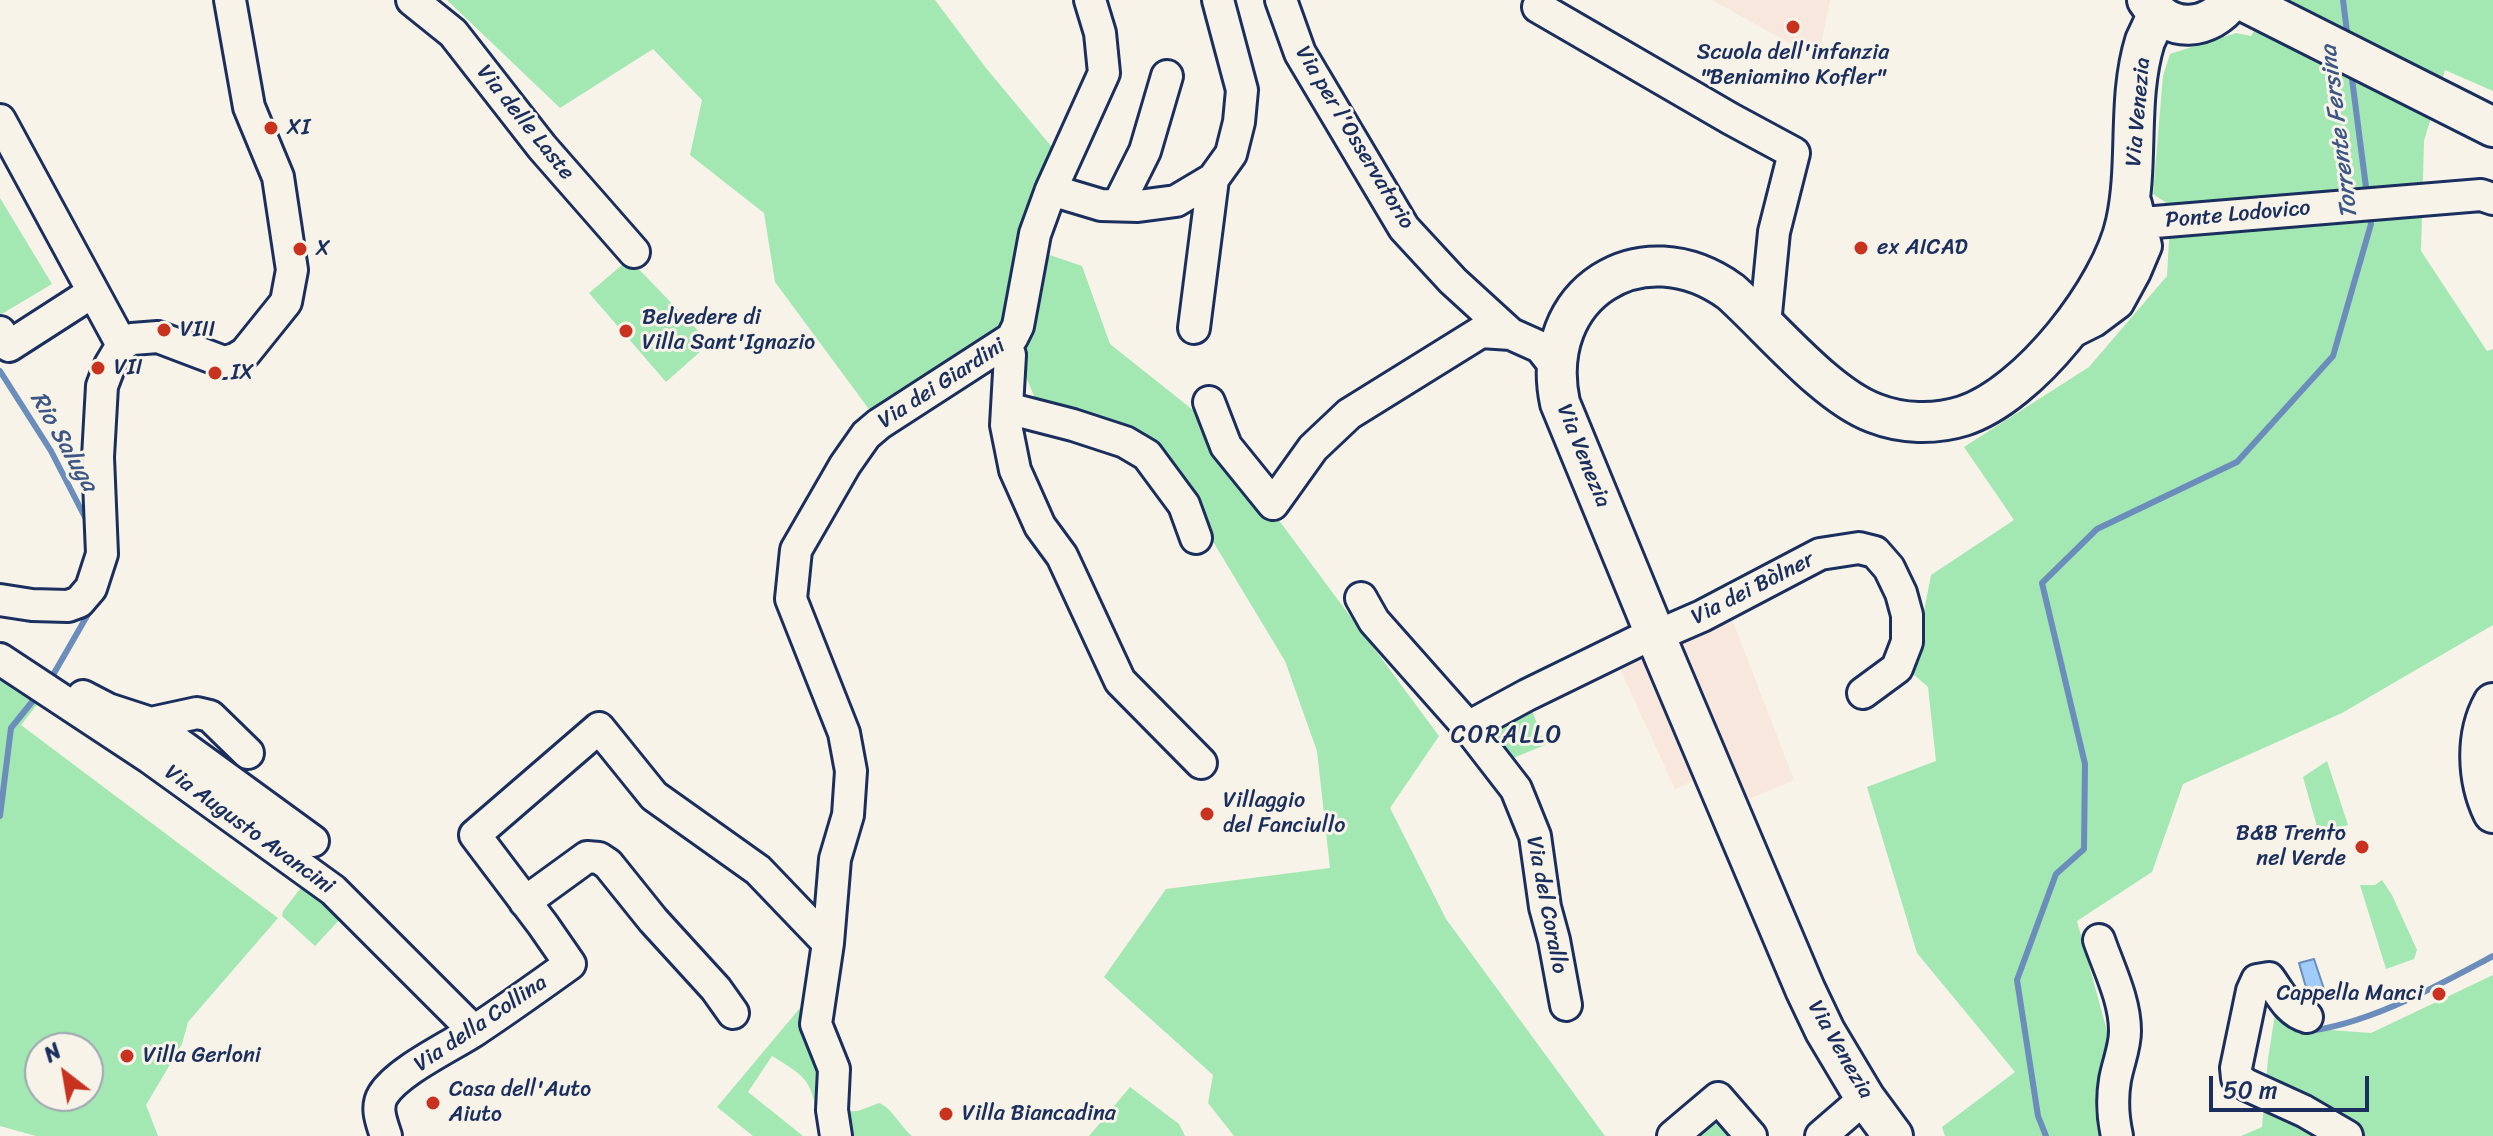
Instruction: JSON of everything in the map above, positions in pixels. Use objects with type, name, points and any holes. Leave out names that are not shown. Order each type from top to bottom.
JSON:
[{"type":"main road","name":"Via Venezia","points":[[1893,1136],[1865,1098],[1825,1031],[1805,989],[1655,635],[1560,403],[1555,366],[1563,331],[1590,292],[1614,276],[1645,267],[1682,267],[1714,280],[1838,392],[1870,412],[1908,422],[1941,421],[1988,405],[2014,386],[2061,338],[2096,292],[2111,266],[2133,212],[2138,80],[2152,7],[2170,21],[2184,25],[2198,24],[2224,11],[2232,0]]},
{"type":"main road","points":[[2241,0],[2493,127]]},
{"type":"main road","points":[[2493,703],[2482,737],[2480,757],[2482,782],[2493,813]]},
{"type":"street","points":[[0,600],[68,606],[79,602],[91,588],[102,554],[98,457],[102,386],[122,345],[132,339],[158,337],[224,362],[245,353],[286,302],[292,270],[278,177],[249,107],[230,0]]},
{"type":"street","name":"Via delle Laste","points":[[412,0],[453,33],[542,147],[634,252]]},
{"type":"street","name":"Via dei Giardini","points":[[836,1136],[832,1110],[834,1069],[816,1024],[828,943],[835,859],[848,815],[851,771],[844,733],[791,599],[796,550],[866,435],[1012,338],[1018,326],[1035,234],[1051,190],[1104,73],[1100,33],[1090,0]]},
{"type":"street","points":[[1051,190],[1101,205],[1138,206],[1176,201],[1213,179],[1231,154],[1239,122],[1242,90],[1218,0]]},
{"type":"street","name":"Via per l'Osservatorio","points":[[1281,0],[1300,53],[1404,228],[1453,281],[1511,334],[1540,347],[1555,366]]},
{"type":"street","points":[[1538,7],[1794,153],[1774,232],[1765,324]]},
{"type":"street","points":[[1118,205],[1145,151],[1167,76]]},
{"type":"street","points":[[0,120],[122,345]]},
{"type":"street","points":[[1194,328],[1213,179]]},
{"type":"street","name":"Ponte Lodovico","points":[[2133,212],[2172,221],[2481,195],[2493,199]]},
{"type":"street","points":[[0,332],[9,346],[95,295]]},
{"type":"street","points":[[1209,402],[1226,446],[1273,504],[1313,448],[1349,414],[1481,332],[1511,334]]},
{"type":"street","points":[[1006,344],[1010,355],[1006,425],[1015,470],[1040,526],[1062,556],[1120,681],[1201,763]]},
{"type":"street","points":[[1007,408],[1125,442],[1147,455],[1184,505],[1196,538]]},
{"type":"street","name":"Via dei Bòlner","points":[[1655,635],[1702,616],[1820,554],[1859,548],[1875,552],[1889,568],[1901,593],[1907,615],[1907,642],[1897,668],[1863,693]]},
{"type":"street","name":"Via del Corallo","points":[[1361,598],[1374,621],[1468,727],[1516,789],[1535,836],[1545,907],[1566,1005]]},
{"type":"street","points":[[1468,727],[1527,695],[1655,635]]},
{"type":"street","name":"Via Augusto Avancini","points":[[0,659],[150,758],[333,890],[474,1031]]},
{"type":"street","points":[[47,689],[69,689],[108,709],[151,723],[313,841]]},
{"type":"street","points":[[151,723],[197,713],[210,716],[248,753]]},
{"type":"street","name":"Via della Collina","points":[[386,1136],[379,1115],[381,1097],[390,1087],[415,1067],[474,1031],[570,964],[475,835],[599,728],[654,796],[758,870],[828,943]]},
{"type":"street","points":[[525,902],[587,857],[599,858],[608,864],[653,920],[716,989],[733,1013]]},
{"type":"street","points":[[2099,940],[2124,1013],[2122,1058],[2115,1080],[2114,1120],[2117,1136]]},
{"type":"street","points":[[2307,1017],[2290,1007],[2269,978],[2257,980],[2236,1068],[2237,1078],[2347,1136]]},
{"type":"street","points":[[1673,1136],[1718,1098],[1751,1136]]},
{"type":"street","points":[[1821,1136],[1865,1098]]},
{"type":"shaded area","name":"Scuola dell'infanzia \"Beniamino Kofler\"","points":[[1712,0],[1830,0],[1818,59]]},
{"type":"shaded area","points":[[1725,601],[1794,780],[1747,800],[1676,631]]},
{"type":"shaded area","points":[[1649,642],[1705,775],[1675,789],[1616,660]]},
{"type":"green space","points":[[447,0],[935,0],[986,68],[1056,152],[1012,304],[986,347],[874,416],[775,282],[764,213],[690,155],[702,100],[653,49],[560,108]]},
{"type":"green space","points":[[2273,0],[2493,0],[2493,91],[2445,70],[2424,141],[2421,251],[2487,351],[2493,349],[2493,625],[2342,713],[2183,784],[2152,872],[2077,921],[2107,1031],[2107,1136],[1945,1136],[1942,1127],[2015,1072],[1917,953],[1867,787],[1936,761],[1928,687],[1912,673],[1931,575],[2014,520],[1964,447],[2089,367],[2167,276],[2171,206],[2153,194],[2163,76],[2170,54],[2236,33],[2251,36]]},
{"type":"green space","points":[[0,198],[52,284],[0,315]]},
{"type":"green space","points":[[1038,251],[1082,266],[1110,344],[1203,418],[1439,736],[1390,808],[1446,919],[1605,1136],[1234,1136],[1208,1103],[1213,1075],[1104,977],[1166,889],[1330,868],[1317,751],[1285,661],[1197,515],[1177,484],[1038,406],[1016,352]]},
{"type":"green space","points":[[629,259],[710,343],[666,382],[589,293]]},
{"type":"green space","points":[[0,667],[43,697],[21,725],[278,918],[188,1022],[182,1044],[146,1105],[158,1136],[36,1136],[0,1126]]},
{"type":"green space","points":[[1530,705],[1545,745],[1501,763],[1480,731]]},
{"type":"green space","points":[[2327,761],[2348,825],[2319,834],[2303,777]]},
{"type":"green space","points":[[2382,880],[2417,950],[2414,959],[2386,969],[2360,885],[2375,885]]},
{"type":"green space","points":[[303,885],[343,916],[315,946],[282,916]]},
{"type":"green space","points":[[2493,975],[2493,1136],[2241,1136],[2262,1127],[2276,1008],[2288,1027],[2371,1033]]},
{"type":"green space","points":[[810,996],[828,1073],[821,1128],[808,1084],[796,1071],[772,1056],[748,1092],[803,1136],[753,1136],[717,1107]]},
{"type":"green space","points":[[1130,1087],[1179,1124],[1185,1136],[1089,1136]]},
{"type":"green space","points":[[879,1103],[912,1136],[843,1136],[841,1112],[858,1111]]},
{"type":"green space","points":[[1722,1120],[1737,1136],[1691,1136],[1708,1122]]},
{"type":"water","points":[[2314,959],[2325,992],[2316,1001],[2309,998],[2299,963]]},
{"type":"waterway","name":"Torrente Fersina","points":[[2343,0],[2348,40]]},
{"type":"waterway","name":"Torrente Fersina","points":[[2351,71],[2367,195]]},
{"type":"waterway","name":"Torrente Fersina","points":[[2046,1136],[2038,1116],[2017,980],[2056,874],[2084,849],[2085,764],[2042,583],[2097,529],[2237,462],[2333,356],[2371,224],[2369,214]]},
{"type":"waterway","name":"Rio Saluga","points":[[0,371],[51,451],[88,523]]},
{"type":"waterway","name":"Rio Saluga","points":[[53,675],[91,609]]},
{"type":"waterway","name":"Rio Saluga","points":[[0,816],[11,728],[36,697]]},
{"type":"waterway","points":[[2303,1032],[2377,1013],[2493,956]]},
{"type":"place","name":"Scuola dell'infanzia \"Beniamino Kofler\"","points":[[1793,27]]},
{"type":"place","name":"XI","points":[[271,128]]},
{"type":"place","name":"ex AICAD","points":[[1861,248]]},
{"type":"place","name":"X","points":[[300,249]]},
{"type":"place","name":"VIII","points":[[164,330]]},
{"type":"place","name":"Belvedere di Villa Sant'Ignazio","points":[[626,331]]},
{"type":"place","name":"VII","points":[[98,368]]},
{"type":"place","name":"IX","points":[[215,373]]},
{"type":"place","name":"Villaggio del Fanciullo","points":[[1207,814]]},
{"type":"place","name":"B&B Trento nel Verde","points":[[2362,847]]},
{"type":"place","name":"Cappella Manci","points":[[2439,994]]},
{"type":"place","name":"Villa Gerloni","points":[[127,1056]]},
{"type":"place","name":"Casa dell'Auto Aiuto","points":[[433,1103]]},
{"type":"place","name":"Villa Biancadina","points":[[946,1114]]},
{"type":"district","name":"CORALLO","points":[[1507,736]]}]
